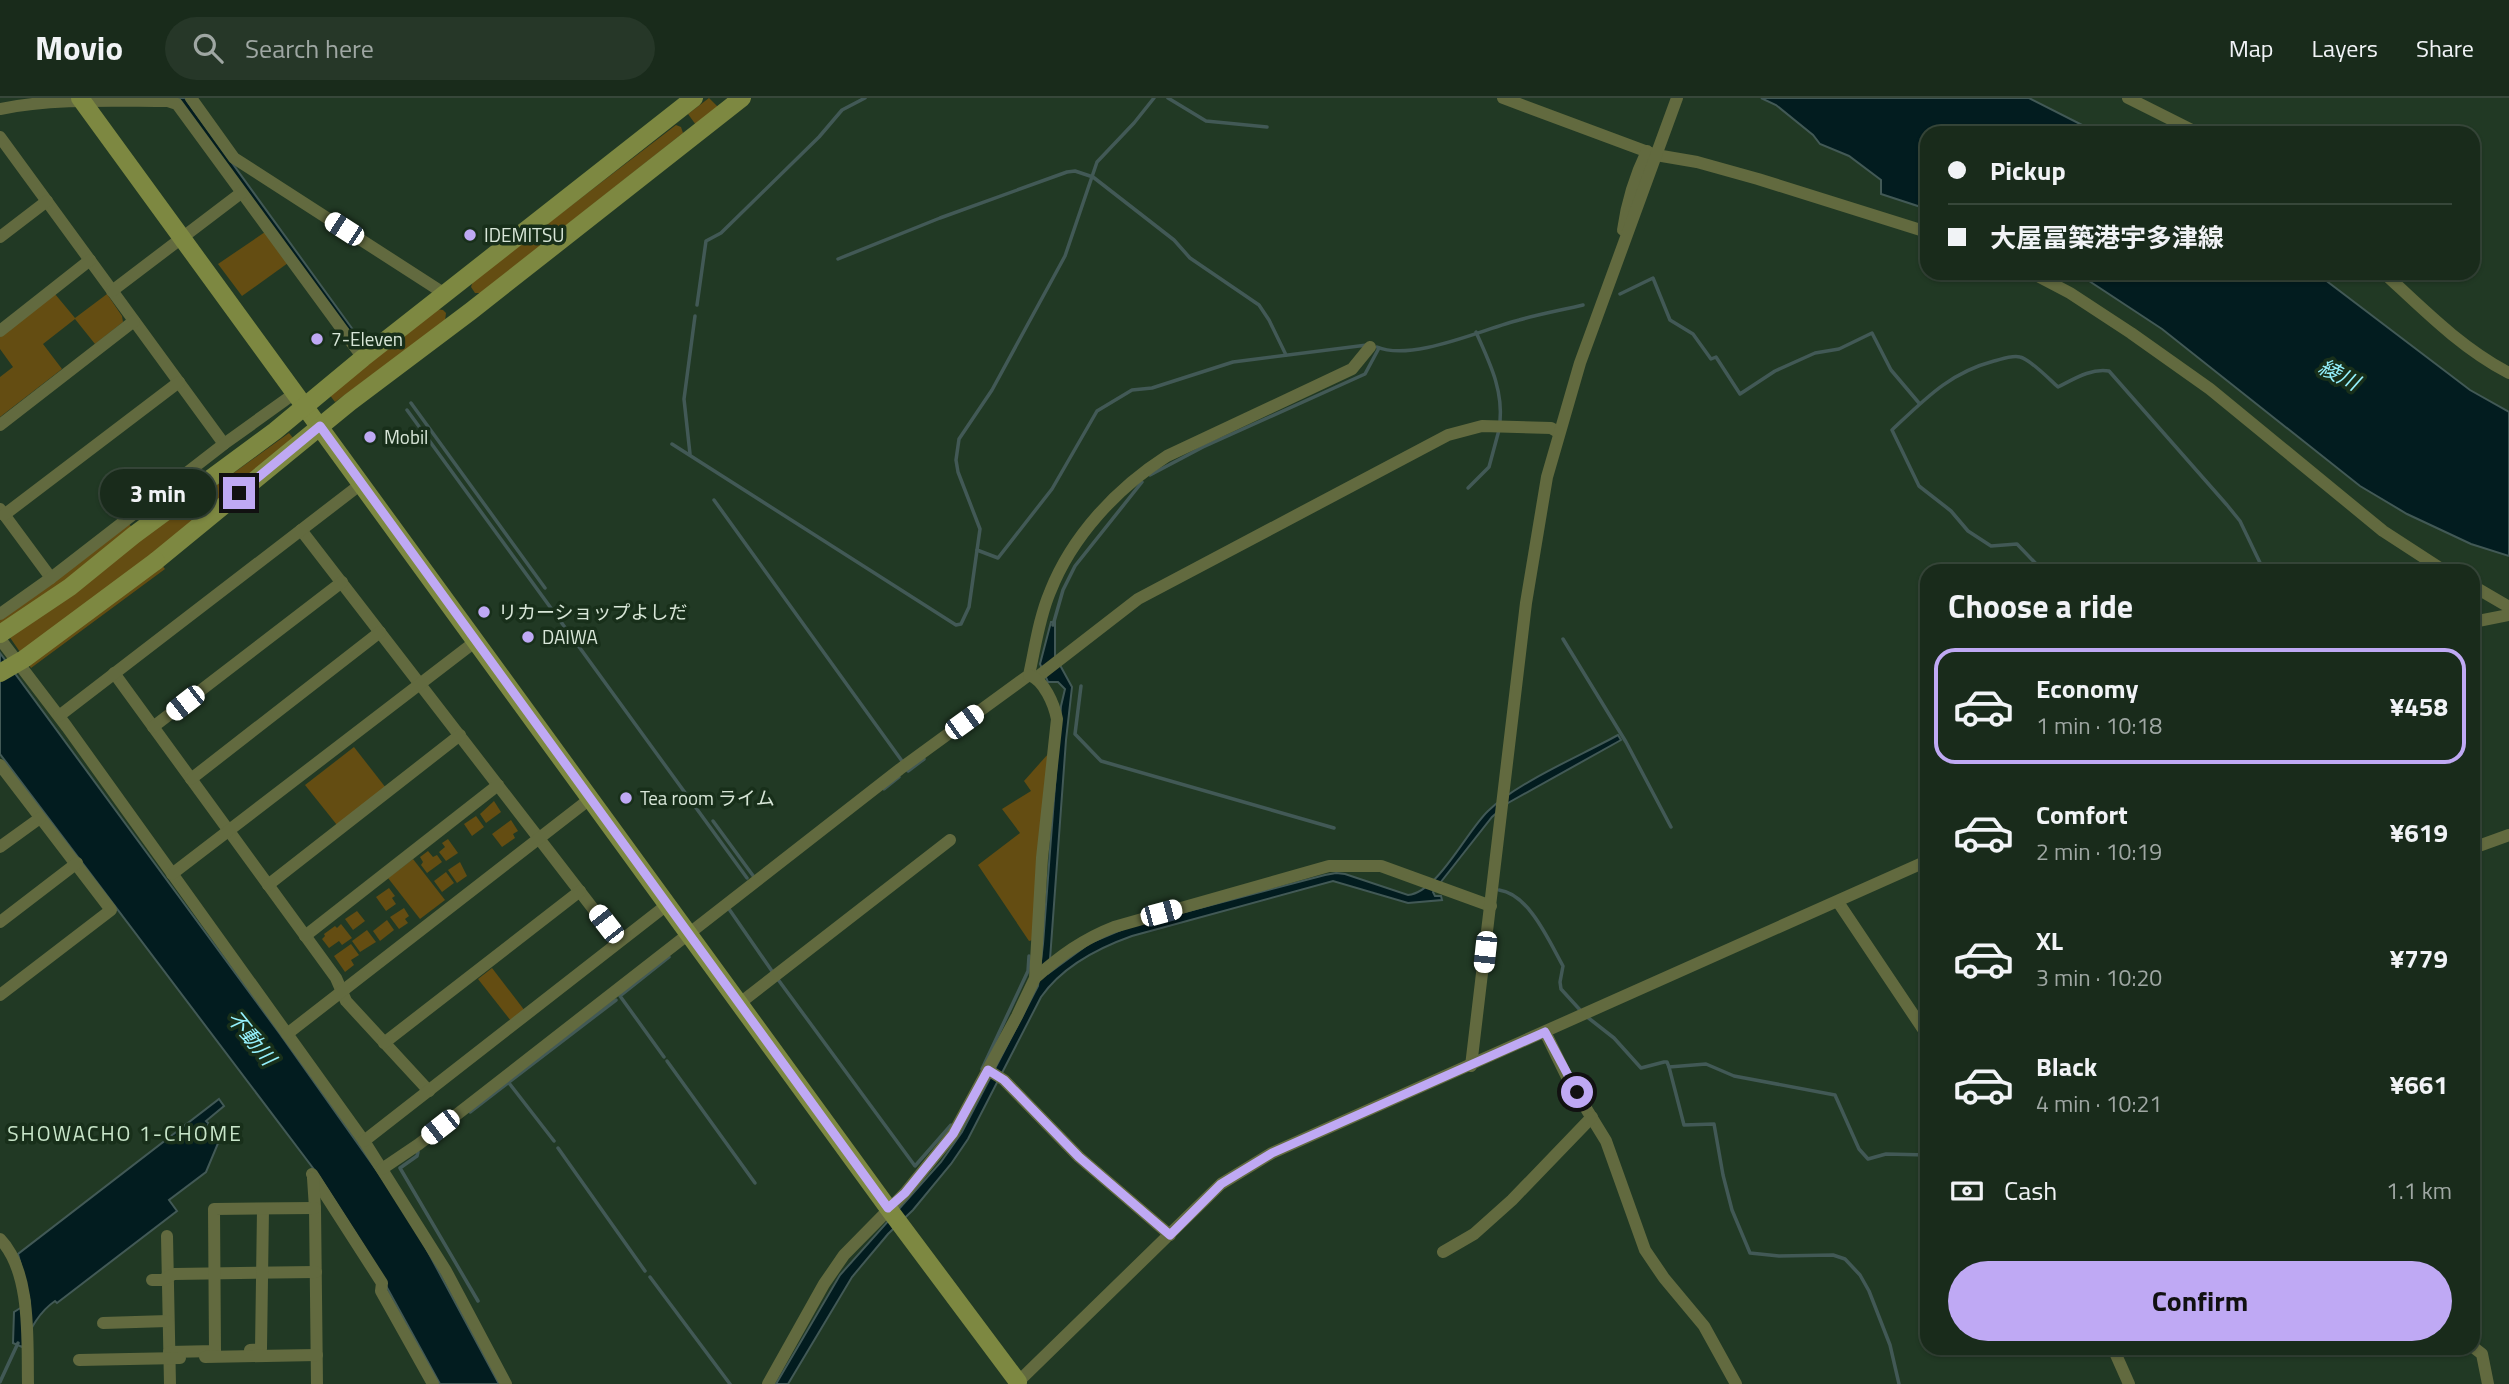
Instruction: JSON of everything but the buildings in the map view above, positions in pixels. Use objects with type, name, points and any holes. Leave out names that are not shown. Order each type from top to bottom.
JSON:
[{"type":"main road","points":[[0,634],[70,587],[134,535],[275,431],[300,399],[363,358],[694,98]]},
{"type":"main road","points":[[0,673],[24,659],[156,561],[320,426],[742,98]]},
{"type":"main road","points":[[81,99],[1017,1383]]},
{"type":"main road","points":[[677,112],[695,136]]},
{"type":"main road","points":[[444,294],[471,311]]},
{"type":"street","points":[[191,98],[234,158],[444,294]]},
{"type":"street","points":[[1503,98],[1654,151],[1746,176],[1920,230]]},
{"type":"street","points":[[1471,1066],[1526,603],[1547,477],[1580,363],[1654,151],[1677,98]]},
{"type":"street","points":[[2128,98],[2184,126]]},
{"type":"street","points":[[0,109],[81,99],[173,102],[363,358]]},
{"type":"street","points":[[0,138],[224,444]]},
{"type":"street","points":[[112,290],[241,193]]},
{"type":"street","points":[[0,237],[47,201]]},
{"type":"street","points":[[0,331],[90,260]]},
{"type":"street","points":[[2045,280],[2121,326],[2210,389],[2383,531],[2435,564]]},
{"type":"street","points":[[2392,280],[2483,359],[2509,373]]},
{"type":"street","points":[[0,425],[134,321]]},
{"type":"street","points":[[768,1384],[824,1284],[844,1255],[893,1215],[905,1193],[953,1134],[990,1071],[1036,976],[1042,859],[1056,719],[1054,708],[1035,676],[1041,618],[1071,551],[1097,516],[1140,473],[1167,456],[1352,369],[1370,347]]},
{"type":"street","points":[[2483,359],[2509,363]]},
{"type":"street","points":[[51,578],[2,512],[179,382]]},
{"type":"street","points":[[0,614],[51,578],[224,444],[300,399]]},
{"type":"street","points":[[382,1169],[419,1144],[900,769],[1059,660],[1138,599],[1448,435],[1482,426],[1551,428],[1558,432]]},
{"type":"street","points":[[59,716],[361,484]]},
{"type":"street","points":[[301,530],[618,941]]},
{"type":"street","points":[[153,727],[342,582]]},
{"type":"street","points":[[2480,590],[2509,607]]},
{"type":"street","points":[[2480,621],[2509,615]]},
{"type":"street","points":[[191,779],[380,632]]},
{"type":"street","points":[[0,639],[59,716],[364,1141],[446,1271],[506,1384]]},
{"type":"street","points":[[172,874],[476,641]]},
{"type":"street","points":[[114,674],[336,978],[346,1001],[429,1091]]},
{"type":"street","points":[[268,885],[460,735]]},
{"type":"street","points":[[0,995],[111,910],[1,770]]},
{"type":"street","points":[[305,936],[498,785]]},
{"type":"street","points":[[288,1034],[591,799]]},
{"type":"street","points":[[0,847],[40,818]]},
{"type":"street","points":[[2480,845],[2509,835]]},
{"type":"street","points":[[740,1003],[950,840]]},
{"type":"street","points":[[0,922],[76,863]]},
{"type":"street","points":[[1017,1383],[1221,1184],[1272,1153],[1920,864]]},
{"type":"street","points":[[1036,976],[1089,937],[1114,927],[1329,866],[1381,866],[1491,905]]},
{"type":"street","points":[[384,1044],[580,891]]},
{"type":"street","points":[[1838,902],[1920,1025]]},
{"type":"street","points":[[364,1141],[668,904]]},
{"type":"street","points":[[1545,1032],[1568,1079],[1606,1141],[1645,1250],[1664,1278],[1704,1326],[1736,1384]]},
{"type":"street","points":[[990,1071],[1004,1080],[1079,1157],[1170,1235]]},
{"type":"street","points":[[1443,1252],[1474,1234],[1512,1200],[1592,1117]]},
{"type":"street","points":[[317,1384],[315,1208],[312,1174],[382,1283],[381,1291],[433,1384]]},
{"type":"street","points":[[215,1351],[214,1209],[315,1208]]},
{"type":"street","points":[[79,1360],[261,1349],[263,1209]]},
{"type":"street","points":[[167,1236],[170,1384]]},
{"type":"street","points":[[0,1240],[14,1261],[25,1304],[28,1384]]},
{"type":"street","points":[[152,1280],[174,1274],[316,1272]]},
{"type":"street","points":[[103,1323],[169,1321]]},
{"type":"street","points":[[2480,1352],[2488,1384]]},
{"type":"street","points":[[169,1355],[317,1355]]},
{"type":"street","points":[[2116,1355],[2129,1384]]},
{"type":"shaded area","points":[[709,98],[718,107],[696,125],[688,114]]},
{"type":"shaded area","points":[[676,125],[681,127],[683,133],[481,293],[475,293],[471,287],[473,281]]},
{"type":"shaded area","points":[[265,232],[288,263],[242,296],[218,264]]},
{"type":"shaded area","points":[[55,294],[75,318],[107,294],[122,316],[123,322],[95,344],[75,319],[43,344],[62,369],[0,417],[0,377],[13,367],[0,349],[0,337]]},
{"type":"shaded area","points":[[436,309],[446,313],[445,321],[335,402],[329,394]]},
{"type":"shaded area","points":[[289,433],[293,438],[153,554],[165,569],[31,668],[0,620],[129,524],[142,539]]},
{"type":"shaded area","points":[[354,747],[386,788],[337,825],[305,785]]},
{"type":"shaded area","points":[[1048,754],[1033,940],[1029,941],[978,865],[1020,833],[1002,809],[1031,791],[1024,781]]},
{"type":"shaded area","points":[[494,801],[501,812],[486,823],[480,814]]},
{"type":"shaded area","points":[[476,816],[484,827],[472,836],[464,824]]},
{"type":"shaded area","points":[[511,820],[518,831],[513,834],[515,838],[502,847],[492,834]]},
{"type":"shaded area","points":[[448,839],[458,853],[446,861],[439,852],[445,847],[442,843]]},
{"type":"shaded area","points":[[428,851],[433,857],[437,855],[442,862],[427,873],[421,865],[423,862],[420,857]]},
{"type":"shaded area","points":[[413,859],[445,900],[420,919],[388,878]]},
{"type":"shaded area","points":[[460,862],[467,876],[457,883],[448,870]]},
{"type":"shaded area","points":[[446,872],[454,883],[442,892],[434,881]]},
{"type":"shaded area","points":[[389,888],[395,896],[392,898],[396,904],[386,911],[376,897]]},
{"type":"shaded area","points":[[404,908],[409,916],[405,919],[408,923],[399,929],[390,917]]},
{"type":"shaded area","points":[[357,911],[365,921],[353,930],[345,919]]},
{"type":"shaded area","points":[[387,920],[394,930],[380,941],[373,931]]},
{"type":"shaded area","points":[[341,924],[352,938],[342,945],[339,941],[329,948],[322,939],[324,934]]},
{"type":"shaded area","points":[[367,930],[376,942],[360,952],[352,941]]},
{"type":"shaded area","points":[[351,944],[359,955],[351,960],[354,965],[345,972],[334,956]]},
{"type":"shaded area","points":[[492,968],[525,1011],[511,1021],[478,979]]},
{"type":"water","points":[[177,98],[185,98],[359,338],[355,341]]},
{"type":"water","points":[[1761,98],[2029,98],[2084,126],[1920,126],[1920,207],[1881,194],[1881,180],[1849,156],[1820,144],[1776,105]]},
{"type":"water","name":"綾川","points":[[2088,280],[2325,280],[2470,390],[2509,412],[2509,556],[2471,544],[2407,514],[2360,486],[2162,329]]},
{"type":"water","points":[[1051,622],[1055,622],[1055,656],[1072,687],[1049,973],[1090,943],[1128,927],[1325,875],[1345,874],[1408,895],[1419,891],[1441,873],[1479,821],[1501,800],[1532,780],[1618,735],[1621,740],[1508,803],[1492,817],[1433,892],[1435,896],[1441,896],[1442,900],[1408,903],[1333,881],[1132,936],[1106,946],[1059,976],[1041,997],[968,1139],[951,1164],[852,1277],[788,1384],[776,1384],[840,1275],[941,1162],[962,1132],[1038,986],[1061,706],[1065,689],[1058,682],[1048,682],[1040,664]]},
{"type":"water","name":"不動川","points":[[0,653],[280,1034],[382,1178],[420,1237],[499,1384],[440,1384],[368,1253],[319,1176],[0,754]]},
{"type":"water","points":[[219,1099],[224,1106],[206,1121],[209,1124],[202,1130],[210,1139],[219,1141],[206,1172],[169,1200],[177,1211],[57,1303],[55,1301],[49,1305],[36,1321],[22,1347],[13,1343],[14,1312],[30,1302],[18,1254]]},
{"type":"waterway","points":[[697,305],[706,241],[721,233],[819,137],[842,110],[865,98]]},
{"type":"waterway","points":[[672,444],[956,625],[961,624],[969,607],[980,529],[958,472],[956,460],[959,439],[992,390],[1065,256],[1097,162],[1154,98]]},
{"type":"waterway","points":[[1168,98],[1206,121],[1267,127]]},
{"type":"waterway","points":[[838,259],[940,218],[1075,171],[1093,177],[1174,240],[1190,258],[1259,305],[1286,355]]},
{"type":"waterway","points":[[1620,294],[1653,278],[1670,320],[1693,334],[1711,359],[1716,357],[1740,394],[1775,371],[1815,353],[1839,349],[1872,333],[1891,370],[1919,403]]},
{"type":"waterway","points":[[1377,347],[1392,351],[1428,347],[1519,320],[1583,305]]},
{"type":"waterway","points":[[690,454],[684,399],[695,316]]},
{"type":"waterway","points":[[1476,332],[1497,386],[1500,422]]},
{"type":"waterway","points":[[977,550],[998,558],[1052,489],[1097,411],[1132,390],[1152,388],[1233,362],[1367,345]]},
{"type":"waterway","points":[[1150,475],[1203,447],[1365,374],[1379,348]]},
{"type":"waterway","points":[[2036,564],[2017,544],[1991,546],[1968,531],[1951,511],[1919,486],[1892,430],[1938,388],[1964,372],[2010,357],[2029,361],[2058,387],[2089,373],[2109,371],[2240,521],[2261,564]]},
{"type":"waterway","points":[[411,403],[545,588]]},
{"type":"waterway","points":[[407,410],[747,878]]},
{"type":"waterway","points":[[1468,488],[1489,467],[1499,430]]},
{"type":"waterway","points":[[1053,625],[1063,590],[1075,566],[1142,482]]},
{"type":"waterway","points":[[714,500],[902,761]]},
{"type":"waterway","points":[[1563,639],[1626,742],[1671,827]]},
{"type":"waterway","points":[[1081,686],[1075,734],[1101,761],[1334,828]]},
{"type":"waterway","points":[[908,771],[924,759]]},
{"type":"waterway","points":[[884,789],[899,777]]},
{"type":"waterway","points":[[713,821],[754,877]]},
{"type":"waterway","points":[[1499,890],[1520,900],[1537,920],[1563,966],[1561,989],[1581,1011]]},
{"type":"waterway","points":[[729,909],[915,1166],[951,1125]]},
{"type":"waterway","points":[[982,1069],[1028,971],[1029,956]]},
{"type":"waterway","points":[[664,1057],[620,996],[669,957]]},
{"type":"waterway","points":[[470,1112],[616,1000]]},
{"type":"waterway","points":[[1586,1016],[1614,1038],[1641,1068],[1664,1062],[1667,1062],[1669,1067],[1706,1064],[1734,1076],[1835,1095],[1859,1149],[1868,1159],[1886,1154],[1920,1155]]},
{"type":"waterway","points":[[667,1061],[755,1183]]},
{"type":"waterway","points":[[1669,1067],[1684,1125],[1714,1124],[1732,1210],[1750,1253],[1779,1256],[1833,1255],[1845,1259],[1860,1275],[1869,1291],[1890,1345],[1899,1384]]},
{"type":"waterway","points":[[509,1083],[554,1141]]},
{"type":"waterway","points":[[558,1148],[645,1271]]},
{"type":"waterway","points":[[418,1152],[417,1156],[400,1168],[478,1301]]},
{"type":"waterway","points":[[650,1277],[730,1384]]},
{"type":"waterway","points":[[0,1382],[18,1343]]},
{"type":"place","name":"IDEMITSU","points":[[470,235]]},
{"type":"place","name":"7-Eleven","points":[[317,339]]},
{"type":"place","name":"Mobil","points":[[370,437]]},
{"type":"place","name":"リカーショップよしだ","points":[[484,612]]},
{"type":"place","name":"DAIWA","points":[[528,637]]},
{"type":"place","name":"Tea room ライム","points":[[626,798]]},
{"type":"district","name":"SHOWACHO 1-CHOME","points":[[125,1134]]},
{"type":"route","points":[[239,493],[320,426],[888,1208],[905,1193],[953,1134],[988,1070],[1004,1080],[1079,1157],[1170,1235],[1221,1184],[1272,1153],[1545,1032],[1577,1092]]}]
